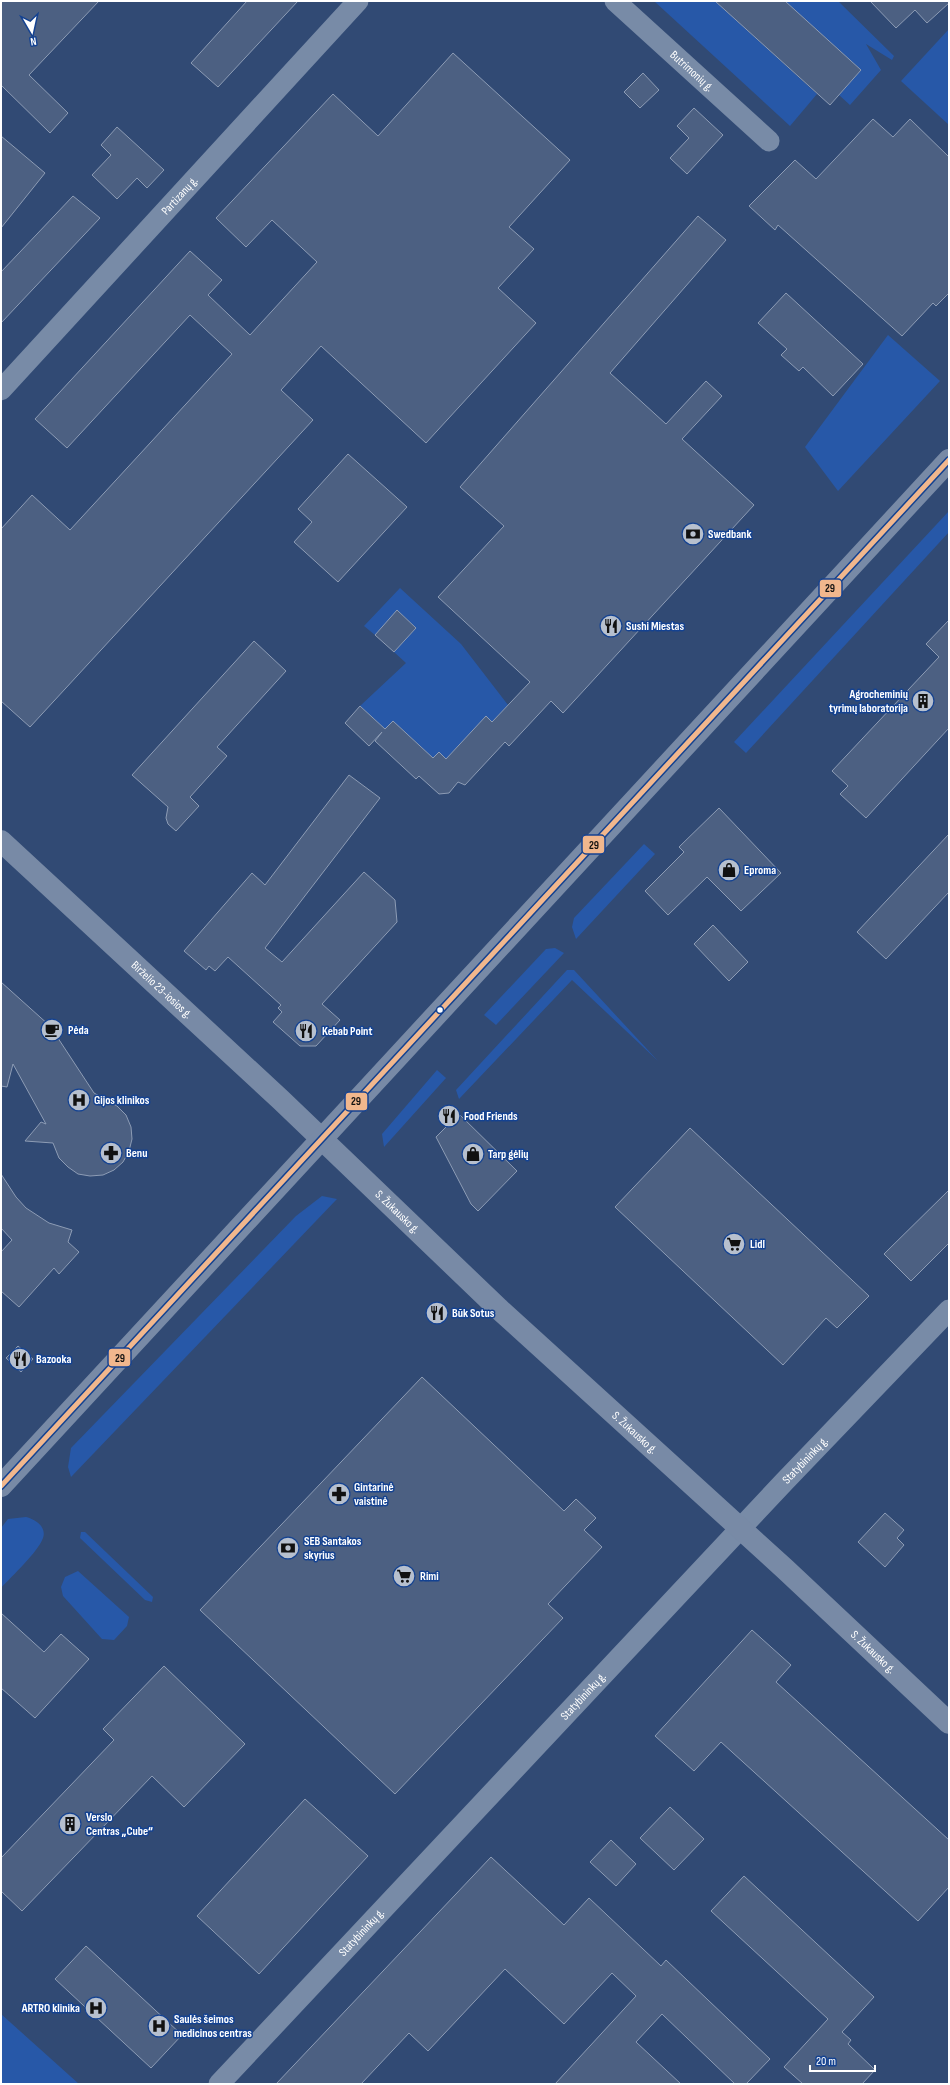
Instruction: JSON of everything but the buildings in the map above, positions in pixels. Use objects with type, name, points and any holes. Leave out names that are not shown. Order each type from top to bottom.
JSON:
[{"type":"main road","points":[[1,1486],[949,460]]},
{"type":"main road","name":"Birželio 23-iosios g.","points":[[1,841],[322,1140]]},
{"type":"main road","name":"S. Žukausko g.","points":[[322,1140],[499,1309],[740,1528],[949,1723]]},
{"type":"street","name":"Partizanų g.","points":[[1,390],[358,1]]},
{"type":"street","name":"Butrimonių g.","points":[[615,1],[769,141]]},
{"type":"street","name":"Statybininkų g.","points":[[219,2084],[740,1528],[949,1310]]},
{"type":"shaded area","points":[[654,1],[715,1],[817,94],[790,126]]},
{"type":"shaded area","points":[[785,1],[838,1],[894,56],[892,60],[866,44],[881,70],[850,105],[839,95],[861,70]]},
{"type":"shaded area","points":[[949,29],[949,125],[901,81]]},
{"type":"shaded area","points":[[888,335],[940,381],[838,491],[805,447]]},
{"type":"shaded area","points":[[949,511],[949,532],[746,753],[734,742]]},
{"type":"shaded area","points":[[400,588],[461,644],[508,705],[492,722],[486,717],[446,759],[439,752],[433,758],[393,721],[385,729],[360,706],[406,663],[394,652],[416,628],[398,611],[375,635],[364,626]]},
{"type":"shaded area","points":[[644,844],[655,854],[576,939],[572,927],[574,918]]},
{"type":"shaded area","points":[[555,948],[564,953],[496,1025],[484,1015],[546,949]]},
{"type":"shaded area","points":[[567,970],[574,970],[658,1061],[572,980],[459,1099],[456,1090]]},
{"type":"shaded area","points":[[437,1070],[446,1078],[384,1147],[382,1134]]},
{"type":"shaded area","points":[[322,1196],[337,1199],[71,1477],[68,1467],[71,1448],[296,1216]]},
{"type":"shaded area","points":[[26,1517],[42,1527],[44,1534],[43,1538],[36,1550],[1,1588],[1,1528],[8,1519]]},
{"type":"shaded area","points":[[81,1532],[85,1532],[153,1597],[152,1602],[145,1600],[80,1538]]},
{"type":"shaded area","points":[[78,1571],[129,1617],[127,1626],[114,1640],[102,1639],[63,1596],[61,1587],[65,1577]]},
{"type":"shaded area","points":[[1,2014],[79,2084],[1,2084]]},
{"type":"transit line","name":"29","points":[[1,1486],[949,460]]},
{"type":"place","name":"Swedbank","points":[[693,534]]},
{"type":"place","name":"Sushi Miestas","points":[[611,626]]},
{"type":"place","name":"Agrocheminių tyrimų laboratorija","points":[[923,701]]},
{"type":"place","name":"Eproma","points":[[729,870]]},
{"type":"place","name":"Pėda","points":[[52,1030]]},
{"type":"place","name":"Kebab Point","points":[[306,1031]]},
{"type":"place","name":"Gijos klinikos","points":[[79,1100]]},
{"type":"place","name":"Food Friends","points":[[449,1116]]},
{"type":"place","name":"Benu","points":[[111,1153]]},
{"type":"place","name":"Tarp gėlių","points":[[473,1154]]},
{"type":"place","name":"Lidl","points":[[734,1244]]},
{"type":"place","name":"Būk Sotus","points":[[437,1313]]},
{"type":"place","name":"Bazooka","points":[[20,1359]]},
{"type":"place","name":"Gintarinė vaistinė","points":[[339,1494]]},
{"type":"place","name":"SEB Santakos skyrius","points":[[288,1548]]},
{"type":"place","name":"Rimi","points":[[404,1576]]},
{"type":"place","name":"Verslo Centras „Cube“","points":[[70,1824]]},
{"type":"place","name":"ARTRO klinika","points":[[96,2008]]},
{"type":"place","name":"Saulės šeimos medicinos centras","points":[[159,2026]]}]
